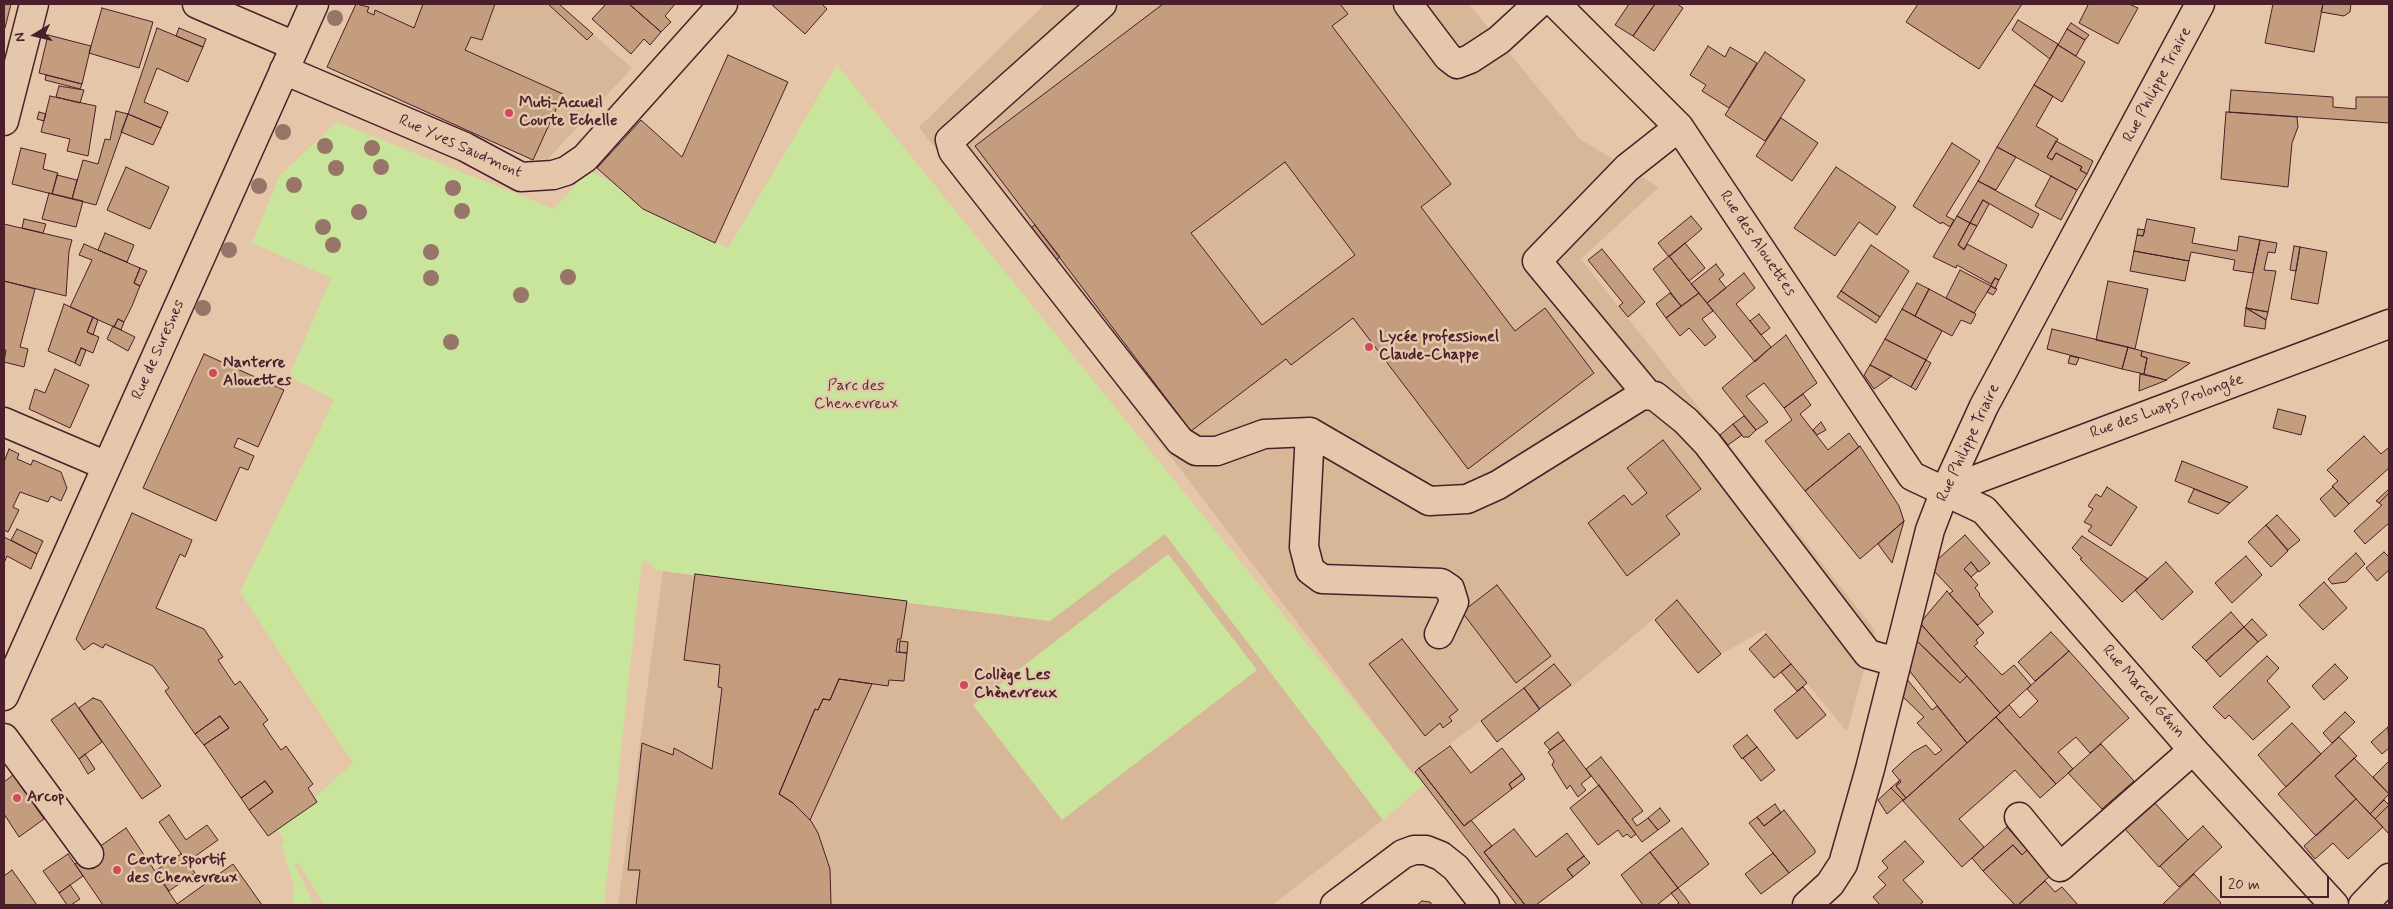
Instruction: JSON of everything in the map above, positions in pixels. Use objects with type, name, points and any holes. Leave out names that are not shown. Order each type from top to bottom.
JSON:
[{"type":"street","points":[[4,121],[34,4]]},
{"type":"street","name":"Rue Yves Saudmont","points":[[197,4],[290,58],[521,177],[553,175],[566,171],[584,158],[723,4]]},
{"type":"street","name":"Rue de Suresnes","points":[[4,696],[314,4]]},
{"type":"street","points":[[1102,4],[950,140],[953,151],[1180,441],[1196,450],[1217,451],[1264,434],[1310,432],[1429,501],[1467,499],[1498,486],[1642,394],[1655,396],[1686,421],[1707,443],[1868,654],[1896,662]]},
{"type":"street","points":[[1408,4],[1448,57],[1457,64],[1470,59],[1499,40],[1538,4]]},
{"type":"street","name":"Rue des Alouettes","points":[[1556,4],[1679,127],[1912,476],[1945,491]]},
{"type":"street","name":"Rue Philippe Triaire","points":[[1807,905],[1830,884],[1843,864],[1870,769],[1930,530],[1945,491],[1984,406],[2200,4]]},
{"type":"street","points":[[1648,395],[1537,261],[1627,168],[1679,127]]},
{"type":"street","name":"Rue des Luaps Prolongée","points":[[1945,491],[2389,324]]},
{"type":"street","points":[[4,422],[107,466]]},
{"type":"street","points":[[1310,432],[1304,547],[1310,570],[1322,579],[1441,583],[1450,589],[1454,602],[1439,634]]},
{"type":"street","name":"Rue Marcel Génin","points":[[1945,491],[1984,510],[2193,750],[2334,905]]},
{"type":"street","points":[[4,738],[89,854]]},
{"type":"street","points":[[2019,817],[2060,867],[2193,750]]},
{"type":"street","points":[[1335,905],[1403,854],[1414,850],[1426,850],[1441,856],[1456,868],[1484,905]]},
{"type":"street","points":[[2363,905],[2389,878]]},
{"type":"shaded area","name":"Muti-Accueil Courte Echelle","points":[[356,4],[559,4],[632,68],[548,159],[533,160],[327,67]]},
{"type":"shaded area","name":"Lycée professionel Claude-Chappe","points":[[1045,4],[1469,4],[1580,139],[1659,187],[1581,259],[1875,630],[1847,732],[1764,630],[1721,654],[1677,600],[1572,687],[1554,665],[1412,773],[919,127]]},
{"type":"shaded area","name":"Collège Les Chènevreux","points":[[1165,534],[1383,820],[1272,905],[618,905],[663,571],[1050,621]]},
{"type":"green space","name":"Parc des Chenevreux","points":[[837,65],[1412,773],[1426,783],[1383,820],[1165,534],[1050,621],[663,571],[653,569],[654,565],[642,560],[604,905],[325,905],[298,863],[295,865],[314,905],[294,905],[292,899],[295,888],[281,844],[285,841],[278,830],[353,763],[240,592],[334,400],[289,376],[331,278],[252,243],[280,175],[337,122],[554,209],[589,170],[728,248]]},
{"type":"green space","points":[[1168,554],[1257,670],[1062,820],[973,705]]},
{"type":"building","points":[[4,4],[11,4],[5,28],[4,28]]},
{"type":"building","name":"Muti-Accueil Courte Echelle","points":[[356,4],[369,7],[367,12],[374,15],[375,10],[414,28],[423,4],[495,4],[482,40],[471,37],[465,50],[563,94],[533,160],[327,67]]},
{"type":"building","points":[[548,4],[559,4],[593,34],[587,40]]},
{"type":"building","points":[[606,4],[629,4],[661,32],[650,45],[644,39],[631,54],[592,19]]},
{"type":"building","points":[[629,4],[675,4],[665,16],[671,22],[661,32]]},
{"type":"building","points":[[771,4],[822,4],[827,9],[805,34]]},
{"type":"building","points":[[1163,4],[1340,4],[1348,14],[1332,26],[1451,184],[1421,207],[1515,331],[1545,308],[1594,373],[1468,469],[1353,318],[1291,365],[1286,359],[1191,431],[975,146]],"holes":[[[1285,162],[1355,255],[1262,325],[1191,233]]]},
{"type":"building","points":[[1629,4],[1655,4],[1633,36],[1615,25]]},
{"type":"building","points":[[1655,4],[1677,4],[1683,8],[1654,51],[1633,36]]},
{"type":"building","points":[[1918,4],[2022,4],[1979,69],[1906,22]]},
{"type":"building","points":[[2085,4],[2129,4],[2138,8],[2118,44],[2079,23],[2088,5]]},
{"type":"building","points":[[2273,4],[2323,4],[2314,52],[2265,43]]},
{"type":"building","points":[[2323,4],[2351,4],[2350,12],[2344,16],[2321,12]]},
{"type":"building","points":[[102,8],[153,22],[139,68],[89,53]]},
{"type":"building","points":[[2018,20],[2058,44],[2050,59],[2012,30]]},
{"type":"building","points":[[2071,23],[2089,35],[2085,40],[2067,29]]},
{"type":"building","points":[[157,28],[203,47],[188,82],[157,68],[144,102],[168,112],[161,128],[128,114]]},
{"type":"building","points":[[179,28],[206,39],[203,47],[176,36]]},
{"type":"building","points":[[2067,29],[2085,40],[2076,56],[2058,45]]},
{"type":"building","points":[[48,35],[91,46],[82,84],[39,73]]},
{"type":"building","points":[[2058,45],[2085,62],[2062,102],[2034,85]]},
{"type":"building","points":[[1708,46],[1725,57],[1730,47],[1757,63],[1729,108],[1702,91],[1706,85],[1690,75]]},
{"type":"building","points":[[1765,52],[1805,80],[1765,141],[1725,115]]},
{"type":"building","points":[[728,55],[788,82],[715,243],[643,209],[597,168],[641,120],[682,157]]},
{"type":"building","points":[[46,75],[82,84],[80,89],[45,80]]},
{"type":"building","points":[[2034,85],[2053,96],[2036,126],[2058,139],[2047,157],[2052,160],[2056,153],[2082,167],[2080,170],[2087,174],[2077,190],[1997,147]]},
{"type":"building","points":[[59,86],[84,90],[80,103],[56,97]]},
{"type":"building","points":[[2231,90],[2333,97],[2333,107],[2356,109],[2356,97],[2389,97],[2389,123],[2229,112]]},
{"type":"building","points":[[50,96],[96,106],[88,156],[67,151],[70,139],[41,132]]},
{"type":"building","points":[[116,111],[128,114],[96,205],[72,199],[83,160],[98,164],[105,139],[110,140]]},
{"type":"building","points":[[39,112],[46,114],[44,121],[37,119]]},
{"type":"building","points":[[2226,112],[2297,117],[2298,127],[2292,143],[2288,187],[2221,179]]},
{"type":"building","points":[[128,114],[161,128],[153,145],[121,132]]},
{"type":"building","points":[[1781,118],[1818,143],[1792,181],[1756,156]]},
{"type":"building","points":[[2056,141],[2093,161],[2087,174],[2080,170],[2082,167],[2056,153],[2052,160],[2047,157]]},
{"type":"building","points":[[1952,143],[1980,161],[1946,216],[1954,220],[1950,227],[1942,222],[1941,224],[1913,206]]},
{"type":"building","points":[[1997,147],[2016,157],[1996,190],[1978,181]]},
{"type":"building","points":[[21,148],[46,154],[43,169],[58,173],[52,194],[12,184]]},
{"type":"building","points":[[126,167],[169,187],[150,229],[107,210]]},
{"type":"building","points":[[1836,167],[1896,207],[1877,235],[1859,222],[1835,256],[1794,228]]},
{"type":"building","points":[[57,175],[77,180],[72,199],[52,194]]},
{"type":"building","points":[[2051,176],[2077,190],[2061,220],[2035,206]]},
{"type":"building","points":[[1978,181],[2039,214],[2032,228],[1983,200],[1970,223],[1957,216]]},
{"type":"building","points":[[49,193],[83,201],[76,227],[42,219]]},
{"type":"building","points":[[1983,200],[1989,204],[1977,226],[1970,223]]},
{"type":"building","points":[[1691,216],[1702,229],[1669,257],[1658,243]]},
{"type":"building","points":[[1957,216],[1970,223],[1958,245],[1964,250],[1967,244],[2007,265],[1999,280],[1995,278],[1991,284],[1957,265],[1956,268],[1933,257]]},
{"type":"building","points":[[24,219],[46,224],[43,233],[22,228]]},
{"type":"building","points":[[2147,219],[2195,228],[2192,243],[2237,251],[2239,236],[2260,240],[2253,273],[2233,270],[2235,260],[2191,252],[2189,261],[2134,251],[2137,235],[2143,236]]},
{"type":"building","points":[[1970,223],[1977,226],[1964,249],[1958,245]]},
{"type":"building","points":[[4,224],[72,240],[69,251],[66,296],[4,281]]},
{"type":"building","points":[[1035,225],[1060,257],[1053,262],[1028,230]]},
{"type":"building","points":[[2138,229],[2145,230],[2143,236],[2137,235]]},
{"type":"building","points":[[105,233],[134,245],[127,262],[98,250]]},
{"type":"building","points":[[2260,240],[2277,243],[2275,253],[2268,252],[2264,270],[2276,271],[2268,312],[2246,308]]},
{"type":"building","points":[[1685,243],[1705,268],[1689,281],[1669,256]]},
{"type":"building","points":[[84,244],[140,268],[134,283],[140,286],[132,306],[124,322],[118,319],[114,327],[70,307],[92,260],[79,255]]},
{"type":"building","points":[[1871,245],[1909,271],[1880,317],[1841,291]]},
{"type":"building","points":[[2294,246],[2300,247],[2296,271],[2290,270]]},
{"type":"building","points":[[2300,247],[2327,252],[2318,304],[2291,299]]},
{"type":"building","points":[[1602,249],[1645,302],[1628,317],[1619,306],[1623,303],[1588,260]]},
{"type":"building","points":[[2134,251],[2189,261],[2185,281],[2130,271]]},
{"type":"building","points":[[1669,256],[1699,293],[1681,306],[1653,269]]},
{"type":"building","points":[[1716,264],[1724,275],[1719,279],[1726,288],[1707,303],[1691,284]]},
{"type":"building","points":[[140,268],[147,271],[140,286],[134,283]]},
{"type":"building","points":[[1960,270],[1991,286],[1974,313],[1946,298]]},
{"type":"building","points":[[1744,273],[1755,288],[1736,304],[1771,347],[1755,362],[1707,303]]},
{"type":"building","points":[[1995,278],[1999,280],[1995,289],[1991,286]]},
{"type":"building","points":[[4,281],[35,289],[20,347],[28,349],[24,367],[4,362],[6,350],[4,350]]},
{"type":"building","points":[[2108,281],[2148,289],[2135,349],[2096,340]]},
{"type":"building","points":[[1917,283],[1929,289],[1915,316],[1902,309]]},
{"type":"building","points":[[1991,286],[1997,289],[1993,295],[1987,292]]},
{"type":"building","points":[[1929,289],[1976,314],[1971,324],[1961,320],[1952,336],[1915,316]]},
{"type":"building","points":[[1841,291],[1880,317],[1876,323],[1837,297]]},
{"type":"building","points":[[1670,293],[1681,306],[1666,318],[1656,304]]},
{"type":"building","points":[[1699,293],[1713,311],[1702,319],[1716,337],[1705,346],[1689,328],[1680,336],[1666,318]]},
{"type":"building","points":[[64,304],[93,317],[87,332],[99,337],[93,353],[81,348],[75,363],[48,351]]},
{"type":"building","points":[[2246,308],[2266,320],[2265,329],[2244,326]]},
{"type":"building","points":[[2246,308],[2268,312],[2266,320],[2263,318]]},
{"type":"building","points":[[1902,309],[1942,331],[1926,360],[1885,339]]},
{"type":"building","points":[[1759,314],[1770,328],[1761,335],[1750,321]]},
{"type":"building","points":[[93,317],[98,320],[93,335],[87,332]]},
{"type":"building","points":[[118,319],[124,322],[121,330],[114,327]]},
{"type":"building","points":[[113,326],[135,337],[128,351],[107,339]]},
{"type":"building","points":[[2052,329],[2128,347],[2122,369],[2047,349]]},
{"type":"building","points":[[1786,335],[1817,383],[1784,408],[1764,383],[1746,396],[1768,422],[1756,430],[1722,388]]},
{"type":"building","points":[[1885,339],[1926,360],[1911,387],[1870,365]]},
{"type":"building","points":[[2128,347],[2142,351],[2141,356],[2147,358],[2144,374],[2122,369]]},
{"type":"building","points":[[81,348],[86,350],[80,366],[75,363]]},
{"type":"building","points":[[2142,351],[2190,363],[2166,380],[2144,374],[2147,358],[2141,356]]},
{"type":"building","points":[[204,354],[284,390],[258,447],[238,438],[234,447],[254,456],[248,470],[240,467],[216,521],[143,488]]},
{"type":"building","points":[[2070,356],[2079,358],[2076,365],[2068,363]]},
{"type":"building","points":[[1926,360],[1931,363],[1916,390],[1911,387]]},
{"type":"building","points":[[1870,365],[1892,376],[1874,389],[1864,375]]},
{"type":"building","points":[[55,369],[89,385],[70,428],[29,409],[35,389],[45,393]]},
{"type":"building","points":[[2140,374],[2166,380],[2167,380],[2139,391]]},
{"type":"building","points":[[1803,394],[1811,405],[1800,414],[1828,450],[1849,433],[1859,447],[1805,491],[1765,441],[1792,420],[1784,408]]},
{"type":"building","points":[[2278,409],[2306,416],[2301,435],[2273,428]]},
{"type":"building","points":[[1744,416],[1756,430],[1749,437],[1743,437],[1733,424]]},
{"type":"building","points":[[1821,422],[1826,430],[1817,435],[1813,430]]},
{"type":"building","points":[[1733,424],[1742,435],[1728,445],[1720,435]]},
{"type":"building","points":[[2364,436],[2381,454],[2388,448],[2389,468],[2349,504],[2332,486],[2338,481],[2327,470]]},
{"type":"building","points":[[1663,440],[1701,489],[1666,516],[1680,534],[1627,576],[1588,523],[1624,495],[1632,505],[1647,493],[1627,468]]},
{"type":"building","points":[[1860,446],[1899,506],[1904,521],[1860,559],[1805,491]]},
{"type":"building","points":[[9,449],[19,454],[17,459],[31,465],[33,460],[61,472],[67,488],[61,501],[51,496],[48,502],[20,492],[13,507],[19,510],[8,532],[4,530],[4,462]]},
{"type":"building","points":[[2182,461],[2248,487],[2230,503],[2175,481]]},
{"type":"building","points":[[2107,487],[2137,507],[2111,546],[2088,531],[2092,526],[2084,522],[2093,509],[2088,506],[2096,494],[2101,497]]},
{"type":"building","points":[[2333,487],[2349,504],[2335,517],[2320,499]]},
{"type":"building","points":[[2194,489],[2230,503],[2218,514],[2188,502]]},
{"type":"building","points":[[2389,489],[2389,493],[2379,503],[2376,501]]},
{"type":"building","points":[[2389,493],[2389,523],[2365,544],[2354,531],[2382,505],[2379,503]]},
{"type":"building","points":[[132,513],[192,540],[185,557],[180,554],[156,608],[204,629],[223,657],[218,660],[235,685],[240,681],[268,720],[263,724],[271,736],[281,750],[286,746],[313,784],[308,788],[317,802],[268,836],[249,810],[273,792],[265,781],[241,798],[204,745],[229,728],[220,716],[195,734],[165,691],[169,688],[153,666],[105,644],[103,648],[93,643],[84,650],[76,639]]},
{"type":"building","points":[[2277,515],[2300,540],[2288,550],[2266,525]]},
{"type":"building","points":[[1904,521],[1892,563],[1878,544]]},
{"type":"building","points":[[2266,525],[2288,551],[2271,567],[2248,542]]},
{"type":"building","points":[[17,529],[43,541],[37,554],[11,540]]},
{"type":"building","points":[[1965,535],[1990,563],[1979,572],[1971,562],[1964,569],[1978,585],[1975,588],[1993,612],[1978,625],[1949,594],[1953,591],[1934,571],[1937,560]]},
{"type":"building","points":[[2082,536],[2148,579],[2122,602],[2080,559],[2082,558],[2072,548]]},
{"type":"building","points":[[4,537],[37,554],[31,569],[7,556],[4,563]]},
{"type":"building","points":[[2384,552],[2389,557],[2389,570],[2377,581],[2366,568]]},
{"type":"building","points":[[2356,553],[2365,564],[2346,582],[2332,584],[2328,579]]},
{"type":"building","points":[[2246,556],[2262,575],[2232,603],[2215,583]]},
{"type":"building","points":[[1971,562],[1978,571],[1971,577],[1964,569]]},
{"type":"building","points":[[2166,562],[2193,592],[2162,620],[2135,590]]},
{"type":"building","points":[[695,574],[907,601],[901,639],[898,639],[896,652],[907,653],[904,681],[889,680],[888,686],[839,679],[830,700],[823,699],[818,710],[815,709],[779,794],[793,803],[811,821],[818,833],[830,869],[831,905],[636,905],[640,870],[628,870],[642,743],[673,755],[674,748],[712,769],[722,688],[718,687],[720,665],[684,660]]},
{"type":"building","points":[[2324,582],[2347,608],[2323,630],[2299,605]]},
{"type":"building","points":[[1497,585],[1551,656],[1516,683],[1462,612]]},
{"type":"building","points":[[1947,591],[1984,633],[1976,640],[1978,643],[1974,646],[2002,675],[2014,665],[2031,685],[2000,713],[1920,623]]},
{"type":"building","points":[[1677,600],[1721,654],[1698,673],[1655,620]]},
{"type":"building","points":[[2231,612],[2244,627],[2206,661],[2192,647]]},
{"type":"building","points":[[2252,619],[2267,635],[2258,642],[2244,627]]},
{"type":"building","points":[[1920,623],[1967,676],[1960,683],[1916,640]]},
{"type":"building","points":[[2244,627],[2258,642],[2220,677],[2206,661]]},
{"type":"building","points":[[2051,632],[2069,651],[2035,681],[2018,662]]},
{"type":"building","points":[[1766,634],[1791,664],[1774,678],[1749,649]]},
{"type":"building","points":[[1402,639],[1458,710],[1449,717],[1452,721],[1443,728],[1440,723],[1425,736],[1369,664]]},
{"type":"building","points":[[1916,640],[1960,683],[1967,676],[2000,713],[1967,743],[1908,669]]},
{"type":"building","points":[[900,641],[908,642],[907,653],[899,652]]},
{"type":"building","points":[[2069,651],[2129,718],[2090,753],[2076,737],[2058,752],[2073,769],[2056,784],[1996,717],[2009,705],[2020,718],[2038,701],[2027,689]]},
{"type":"building","points":[[2267,656],[2279,668],[2267,681],[2290,707],[2253,740],[2229,715],[2225,719],[2213,707]]},
{"type":"building","points":[[1554,664],[1571,685],[1539,709],[1524,688]]},
{"type":"building","points":[[1791,664],[1807,683],[1797,691],[1781,672]]},
{"type":"building","points":[[2335,664],[2348,678],[2324,700],[2312,686]]},
{"type":"building","points":[[1906,678],[1932,710],[1937,706],[1967,743],[1906,798],[1896,786],[1901,782],[1892,771],[1913,752],[1926,745],[1935,755],[1942,750],[1917,723],[1924,717],[1901,695]]},
{"type":"building","points":[[839,679],[872,684],[810,820],[793,803],[779,794],[815,709],[818,710],[823,699],[830,700]]},
{"type":"building","points":[[1803,687],[1826,715],[1797,739],[1774,710]]},
{"type":"building","points":[[1524,688],[1540,709],[1497,742],[1481,721]]},
{"type":"building","points":[[93,698],[101,701],[161,786],[142,799],[79,708]]},
{"type":"building","points":[[75,703],[102,742],[79,759],[51,720]]},
{"type":"building","points":[[2345,712],[2355,722],[2332,743],[2323,733]]},
{"type":"building","points":[[220,716],[229,728],[204,745],[195,734]]},
{"type":"building","points":[[1996,717],[2056,784],[2040,798],[2015,770],[1959,819],[1984,847],[1962,867],[1903,801]]},
{"type":"building","points":[[2292,723],[2321,754],[2286,787],[2258,755]]},
{"type":"building","points":[[2388,727],[2389,748],[2382,754],[2371,742]]},
{"type":"building","points":[[1558,732],[1564,740],[1550,750],[1544,743]]},
{"type":"building","points":[[1747,735],[1757,747],[1742,759],[1733,746]]},
{"type":"building","points":[[2339,737],[2357,756],[2335,776],[2356,799],[2316,836],[2278,794]]},
{"type":"building","points":[[1564,740],[1591,776],[1581,784],[1586,790],[1578,797],[1570,785],[1567,789],[1552,765],[1554,761],[1548,752]]},
{"type":"building","points":[[2101,744],[2134,781],[2102,809],[2068,773]]},
{"type":"building","points":[[1450,746],[1471,773],[1502,748],[1522,774],[1509,784],[1512,789],[1464,826],[1419,768]]},
{"type":"building","points":[[1757,747],[1775,770],[1761,781],[1743,758]]},
{"type":"building","points":[[85,754],[95,769],[88,774],[79,759]]},
{"type":"building","points":[[1601,757],[1643,811],[1632,819],[1637,826],[1648,818],[1658,830],[1642,842],[1586,769]]},
{"type":"building","points":[[2354,758],[2389,794],[2370,814],[2335,776]]},
{"type":"building","points":[[2389,761],[2389,794],[2373,777]]},
{"type":"building","points":[[1419,768],[1464,826],[1471,820],[1492,846],[1484,852],[1525,905],[1517,905],[1415,772]]},
{"type":"building","points":[[1522,774],[1525,779],[1512,789],[1509,784]]},
{"type":"building","name":"Arcop","points":[[13,775],[44,819],[19,837],[4,814],[4,782]]},
{"type":"building","points":[[1900,780],[1896,786],[1906,798],[1903,800],[1891,788]]},
{"type":"building","points":[[265,781],[273,792],[249,810],[241,798]]},
{"type":"building","points":[[1599,785],[1636,834],[1631,838],[1627,834],[1623,837],[1618,830],[1598,845],[1570,808]]},
{"type":"building","points":[[1891,788],[1903,800],[1887,814],[1878,800]]},
{"type":"building","points":[[2356,799],[2383,827],[2348,859],[2333,843],[2315,859],[2304,846]]},
{"type":"building","points":[[2384,800],[2389,805],[2375,819],[2370,814]]},
{"type":"building","points":[[2154,802],[2188,840],[2159,867],[2125,829]]},
{"type":"building","points":[[1775,804],[1781,813],[1764,826],[1757,817]]},
{"type":"building","points":[[2389,805],[2389,834],[2375,819]]},
{"type":"building","points":[[1660,808],[1670,821],[1658,830],[1648,818]]},
{"type":"building","points":[[1784,810],[1815,850],[1815,853],[1789,873],[1749,823],[1757,817],[1764,826]]},
{"type":"building","points":[[169,815],[186,840],[207,825],[218,840],[187,862],[159,822]]},
{"type":"building","points":[[2203,826],[2222,847],[2179,887],[2160,866]]},
{"type":"building","points":[[2007,827],[2027,850],[2022,855],[2013,845],[1983,871],[1972,858]]},
{"type":"building","name":"Centre sportif des Chenevreux","points":[[126,828],[177,904],[233,864],[262,905],[103,905],[75,864]]},
{"type":"building","points":[[1682,828],[1709,864],[1678,888],[1650,852]]},
{"type":"building","points":[[1514,829],[1536,857],[1567,833],[1584,856],[1567,869],[1573,877],[1536,905],[1525,905],[1484,852]]},
{"type":"building","points":[[1905,841],[1924,862],[1903,880],[1923,902],[1919,905],[1880,905],[1873,897],[1886,885],[1878,877],[1888,868],[1882,861]]},
{"type":"building","points":[[2013,845],[2022,855],[2027,850],[2051,875],[2018,905],[2015,905],[1983,871]]},
{"type":"building","points":[[1650,852],[1678,888],[1657,905],[1643,905],[1621,875]]},
{"type":"building","points":[[1773,853],[1789,873],[1761,894],[1745,874]]},
{"type":"building","points":[[68,854],[83,876],[59,893],[43,871]]},
{"type":"building","points":[[181,854],[195,873],[169,891],[155,871]]},
{"type":"building","points":[[1584,856],[1590,863],[1573,877],[1567,869]]},
{"type":"building","points":[[12,870],[37,905],[4,905],[4,876]]},
{"type":"building","points":[[2194,874],[2221,903],[2219,905],[2162,905]]},
{"type":"building","points":[[2045,881],[2055,892],[2062,887],[2078,905],[2018,905]]},
{"type":"building","points":[[70,885],[80,899],[71,905],[67,905],[59,893]]},
{"type":"building","points":[[1678,888],[1691,905],[1676,905],[1679,903],[1671,893]]},
{"type":"building","points":[[1422,901],[1430,902],[1432,905],[1417,905]]},
{"type":"place","name":"Muti-Accueil Courte Echelle","points":[[509,113]]},
{"type":"place","name":"Lycée professionel Claude-Chappe","points":[[1369,347]]},
{"type":"place","name":"Nanterre Alouettes","points":[[213,373]]},
{"type":"place","name":"Collège Les Chènevreux","points":[[964,685]]},
{"type":"place","name":"Arcop","points":[[17,798]]},
{"type":"place","name":"Centre sportif des Chenevreux","points":[[117,870]]}]
